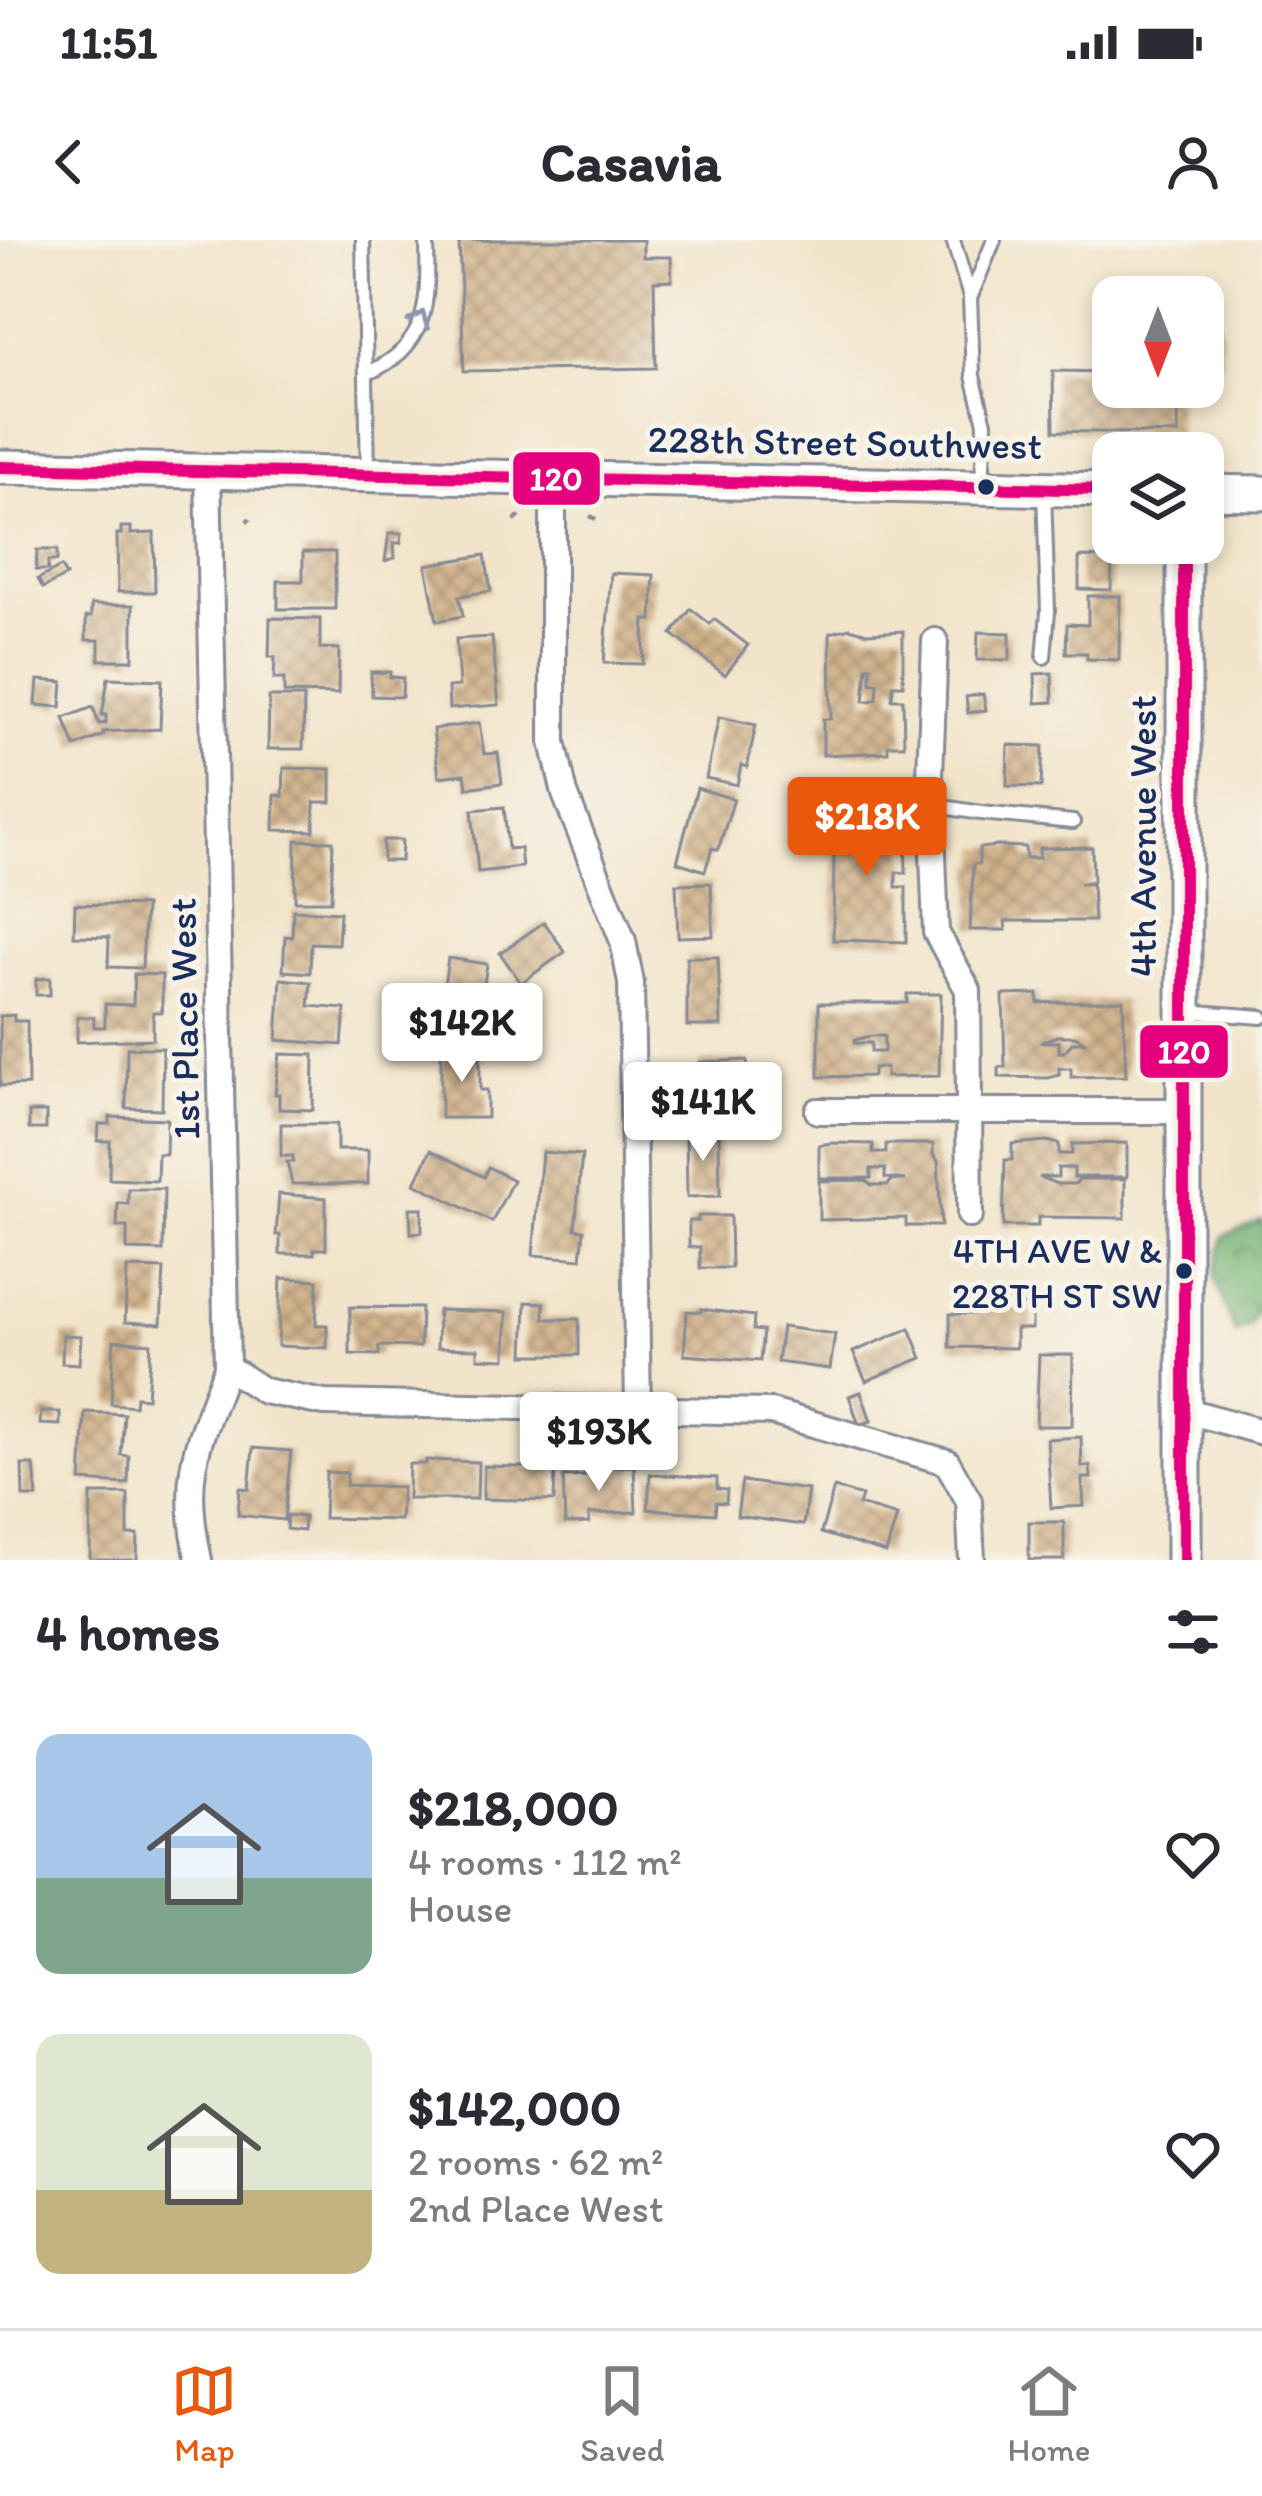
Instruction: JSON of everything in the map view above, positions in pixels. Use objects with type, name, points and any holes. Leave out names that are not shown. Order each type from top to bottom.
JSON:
[{"type":"main road","name":"228th Street Southwest","points":[[0,467],[1092,490]]},
{"type":"main road","points":[[1224,492],[1262,493]]},
{"type":"main road","name":"4th Avenue West","points":[[1184,564],[1184,1560]]},
{"type":"street","name":"1st Place West","points":[[199,1560],[188,1492],[192,1462],[227,1367],[208,470]]},
{"type":"street","points":[[553,477],[553,742],[566,794],[616,919],[631,983],[638,1409]]},
{"type":"street","points":[[935,641],[931,805],[936,932],[968,990],[970,1215]]},
{"type":"street","points":[[818,1111],[1184,1111]]},
{"type":"street","points":[[227,1367],[264,1390],[325,1402],[771,1412],[947,1462],[969,1501],[972,1560]]},
{"type":"street","points":[[1184,1410],[1262,1432]]},
{"type":"lane","points":[[363,240],[368,473]]},
{"type":"lane","points":[[366,374],[405,349],[426,317],[427,240]]},
{"type":"lane","points":[[953,240],[970,297],[973,376],[985,423],[982,487]]},
{"type":"lane","points":[[970,297],[994,240]]},
{"type":"lane","points":[[1044,489],[1048,611],[1044,657]]},
{"type":"lane","points":[[818,796],[904,795],[931,805],[1073,822]]},
{"type":"lane","points":[[1184,1011],[1262,1017]]},
{"type":"green space","points":[[1262,1220],[1262,1296],[1250,1326],[1235,1333],[1214,1277],[1224,1236]]},
{"type":"building","points":[[459,240],[643,240],[643,257],[671,257],[672,280],[654,281],[656,368],[464,371]]},
{"type":"building","points":[[1053,371],[1092,372],[1092,408],[1178,408],[1178,432],[1054,431]]},
{"type":"building","points":[[121,527],[131,527],[131,534],[154,533],[155,592],[118,592],[117,534]]},
{"type":"building","points":[[389,533],[402,533],[401,543],[394,543],[395,558],[385,561]]},
{"type":"building","points":[[37,550],[57,550],[57,561],[48,561],[48,570],[36,570]]},
{"type":"building","points":[[303,552],[335,552],[335,609],[278,609],[278,581],[303,581]]},
{"type":"building","points":[[485,555],[491,591],[459,596],[463,616],[437,621],[426,565]]},
{"type":"building","points":[[1079,557],[1092,557],[1092,564],[1112,564],[1111,590],[1079,589]]},
{"type":"building","points":[[61,567],[66,576],[43,588],[38,579]]},
{"type":"building","points":[[611,573],[654,575],[643,664],[604,663]]},
{"type":"building","points":[[1088,596],[1120,596],[1119,660],[1066,653],[1067,624],[1088,625]]},
{"type":"building","points":[[91,605],[133,605],[133,660],[99,660],[99,640],[86,640]]},
{"type":"building","points":[[691,609],[710,624],[714,619],[748,645],[725,675],[672,634]]},
{"type":"building","points":[[270,618],[320,619],[320,648],[339,649],[338,694],[284,693],[284,679],[274,679],[275,657],[269,657]]},
{"type":"building","points":[[850,628],[867,633],[903,631],[903,685],[893,685],[892,699],[903,699],[904,745],[888,745],[888,752],[823,755],[823,719],[831,719],[830,633]],"holes":[[[867,667],[871,667],[871,683],[878,683],[877,699],[864,701]]]},
{"type":"building","points":[[978,632],[1010,633],[1010,660],[977,660]]},
{"type":"building","points":[[492,637],[499,705],[449,709],[448,687],[459,686],[456,639]]},
{"type":"building","points":[[371,672],[403,678],[402,697],[372,696]]},
{"type":"building","points":[[1052,673],[1053,702],[1036,703],[1035,674]]},
{"type":"building","points":[[108,678],[162,680],[160,729],[103,732],[75,747],[64,718],[93,707],[99,724],[106,723],[102,715]]},
{"type":"building","points":[[38,680],[63,682],[61,707],[36,705]]},
{"type":"building","points":[[983,694],[986,710],[968,713],[966,697]]},
{"type":"building","points":[[269,697],[304,697],[303,749],[268,749]]},
{"type":"building","points":[[719,717],[756,725],[747,767],[741,765],[737,785],[706,778]]},
{"type":"building","points":[[479,723],[484,754],[498,753],[502,783],[467,788],[465,774],[439,777],[433,729]]},
{"type":"building","points":[[1008,745],[1043,746],[1041,787],[1007,786]]},
{"type":"building","points":[[284,768],[331,769],[331,802],[314,802],[314,831],[274,830],[275,795],[283,796]]},
{"type":"building","points":[[697,788],[734,799],[718,850],[712,848],[705,871],[677,862]]},
{"type":"building","points":[[504,807],[508,849],[520,848],[522,867],[478,872],[472,810]]},
{"type":"building","points":[[824,817],[905,825],[906,873],[896,872],[896,887],[906,887],[906,942],[833,940],[834,853],[825,853]]},
{"type":"building","points":[[296,840],[333,841],[331,901],[295,901]]},
{"type":"building","points":[[383,840],[402,840],[401,861],[383,861]]},
{"type":"building","points":[[1025,847],[1026,858],[1039,858],[1039,848],[1092,847],[1093,881],[1079,884],[1092,884],[1094,921],[1005,921],[1006,930],[970,930],[973,864],[979,864],[979,848]]},
{"type":"building","points":[[711,883],[713,936],[678,937],[676,884]]},
{"type":"building","points":[[75,904],[145,906],[142,968],[108,967],[109,937],[74,936]]},
{"type":"building","points":[[293,910],[340,912],[338,944],[311,943],[310,973],[283,971],[285,936],[292,937]]},
{"type":"building","points":[[544,922],[565,952],[521,983],[500,953]]},
{"type":"building","points":[[687,957],[718,957],[721,1026],[687,1026]]},
{"type":"building","points":[[448,958],[487,964],[481,1005],[490,1006],[486,1034],[438,1027]]},
{"type":"building","points":[[134,974],[162,975],[162,1012],[153,1012],[153,1039],[77,1042],[77,1017],[94,1017],[94,1027],[105,1027],[105,1004],[133,1005]]},
{"type":"building","points":[[50,978],[50,995],[36,995],[36,979]]},
{"type":"building","points":[[281,979],[311,982],[309,1006],[345,1009],[342,1045],[277,1040]]},
{"type":"building","points":[[907,994],[941,994],[939,1076],[886,1077],[886,1068],[873,1068],[873,1076],[819,1077],[819,1003],[907,1003]],"holes":[[[884,1036],[884,1052],[871,1052],[871,1043],[854,1043]]]},
{"type":"building","points":[[1038,994],[1038,1003],[1123,1000],[1126,1076],[1071,1077],[1071,1068],[1059,1068],[1059,1075],[1048,1078],[999,1077],[999,1067],[1005,1067],[1003,995]],"holes":[[[1075,1036],[1086,1042],[1073,1042],[1064,1052],[1059,1052],[1059,1042],[1040,1042]]]},
{"type":"building","points":[[14,1015],[14,1021],[27,1021],[28,1085],[0,1086],[0,1016]]},
{"type":"building","points":[[127,1048],[163,1048],[162,1109],[126,1108]]},
{"type":"building","points":[[441,1049],[480,1049],[480,1090],[487,1090],[487,1118],[441,1118]]},
{"type":"building","points":[[280,1054],[314,1055],[313,1110],[279,1109],[279,1094],[275,1094]]},
{"type":"building","points":[[747,1060],[748,1084],[736,1084],[733,1111],[691,1113],[690,1085],[701,1084],[700,1062]]},
{"type":"building","points":[[29,1112],[46,1112],[46,1129],[29,1129]]},
{"type":"building","points":[[110,1117],[167,1119],[166,1154],[158,1154],[157,1181],[109,1179],[110,1141],[98,1141],[99,1124],[110,1124]]},
{"type":"building","points":[[281,1124],[337,1124],[337,1150],[368,1150],[368,1184],[292,1184],[287,1162],[293,1162],[293,1156],[281,1156]]},
{"type":"building","points":[[719,1130],[720,1196],[687,1197],[686,1131]]},
{"type":"building","points":[[1127,1143],[1127,1177],[1074,1177],[1074,1168],[1058,1168],[1058,1177],[1039,1177],[1057,1184],[1125,1179],[1125,1218],[1038,1217],[1038,1226],[1003,1226],[1005,1160],[1012,1160],[1012,1144],[1059,1144],[1059,1154],[1072,1154],[1072,1144]]},
{"type":"building","points":[[873,1144],[873,1153],[886,1153],[886,1144],[933,1144],[941,1226],[906,1226],[906,1218],[819,1220],[819,1181],[866,1180],[871,1185],[888,1185],[892,1180],[906,1180],[885,1178],[885,1169],[871,1169],[871,1178],[819,1178],[819,1145]]},
{"type":"building","points":[[431,1150],[484,1177],[488,1167],[513,1180],[492,1222],[415,1183]]},
{"type":"building","points":[[542,1152],[582,1155],[575,1229],[584,1230],[581,1259],[533,1255]]},
{"type":"building","points":[[128,1189],[164,1189],[163,1251],[127,1250],[127,1227],[117,1227],[118,1203],[128,1204]]},
{"type":"building","points":[[279,1194],[326,1198],[326,1249],[314,1249],[314,1254],[280,1254],[280,1235],[276,1235]]},
{"type":"building","points":[[410,1208],[422,1208],[422,1232],[411,1233]]},
{"type":"building","points":[[698,1216],[730,1216],[731,1268],[700,1268],[700,1247],[689,1247],[689,1221],[698,1221]]},
{"type":"building","points":[[127,1268],[164,1269],[161,1324],[125,1322]]},
{"type":"building","points":[[281,1278],[318,1280],[316,1325],[327,1325],[327,1348],[278,1346]]},
{"type":"building","points":[[976,1297],[1014,1297],[1014,1305],[1032,1305],[1032,1329],[1016,1329],[1016,1348],[950,1347],[950,1314],[976,1314]]},
{"type":"building","points":[[526,1302],[544,1303],[544,1319],[579,1319],[579,1355],[524,1355]]},
{"type":"building","points":[[350,1307],[421,1308],[420,1347],[379,1346],[379,1355],[350,1354]]},
{"type":"building","points":[[438,1310],[507,1312],[506,1359],[478,1358],[478,1349],[437,1348]]},
{"type":"building","points":[[687,1311],[754,1316],[753,1330],[763,1331],[760,1361],[684,1355]]},
{"type":"building","points":[[782,1327],[835,1334],[830,1369],[777,1362]]},
{"type":"building","points":[[910,1328],[922,1358],[866,1381],[853,1352]]},
{"type":"building","points":[[63,1335],[81,1336],[79,1364],[62,1363]]},
{"type":"building","points":[[114,1340],[151,1343],[147,1398],[136,1397],[135,1406],[111,1404]]},
{"type":"building","points":[[1039,1355],[1073,1355],[1072,1426],[1036,1426]]},
{"type":"building","points":[[861,1392],[871,1421],[859,1425],[849,1396]]},
{"type":"building","points":[[41,1412],[60,1412],[60,1425],[40,1424]]},
{"type":"building","points":[[85,1412],[124,1414],[121,1455],[129,1456],[128,1484],[81,1481]]},
{"type":"building","points":[[1081,1437],[1082,1467],[1090,1466],[1091,1478],[1082,1478],[1084,1506],[1051,1508],[1047,1439]]},
{"type":"building","points":[[253,1448],[291,1451],[284,1520],[238,1515],[240,1488],[249,1489]]},
{"type":"building","points":[[426,1460],[478,1462],[477,1499],[408,1499],[409,1464],[426,1464]]},
{"type":"building","points":[[22,1465],[34,1465],[37,1497],[23,1497]]},
{"type":"building","points":[[484,1466],[555,1468],[554,1501],[483,1499]]},
{"type":"building","points":[[634,1466],[636,1512],[589,1514],[589,1523],[565,1524],[563,1477],[606,1475],[606,1467]]},
{"type":"building","points":[[326,1472],[347,1473],[346,1485],[402,1487],[400,1520],[324,1518]]},
{"type":"building","points":[[650,1474],[717,1478],[717,1489],[727,1490],[726,1503],[716,1502],[715,1514],[648,1509]]},
{"type":"building","points":[[742,1481],[808,1490],[803,1525],[737,1516]]},
{"type":"building","points":[[834,1488],[862,1496],[859,1505],[897,1516],[886,1553],[821,1533]]},
{"type":"building","points":[[91,1494],[128,1494],[128,1535],[138,1535],[137,1560],[90,1560]]},
{"type":"building","points":[[287,1515],[304,1517],[303,1531],[286,1529]]},
{"type":"building","points":[[1029,1522],[1064,1522],[1064,1560],[1029,1560]]},
{"type":"transit line","name":"120","points":[[0,467],[1092,490]]},
{"type":"transit line","name":"120","points":[[1184,564],[1184,1560]]},
{"type":"place","name":"4TH AVE W & 228TH ST SW","points":[[1184,1271]]}]
